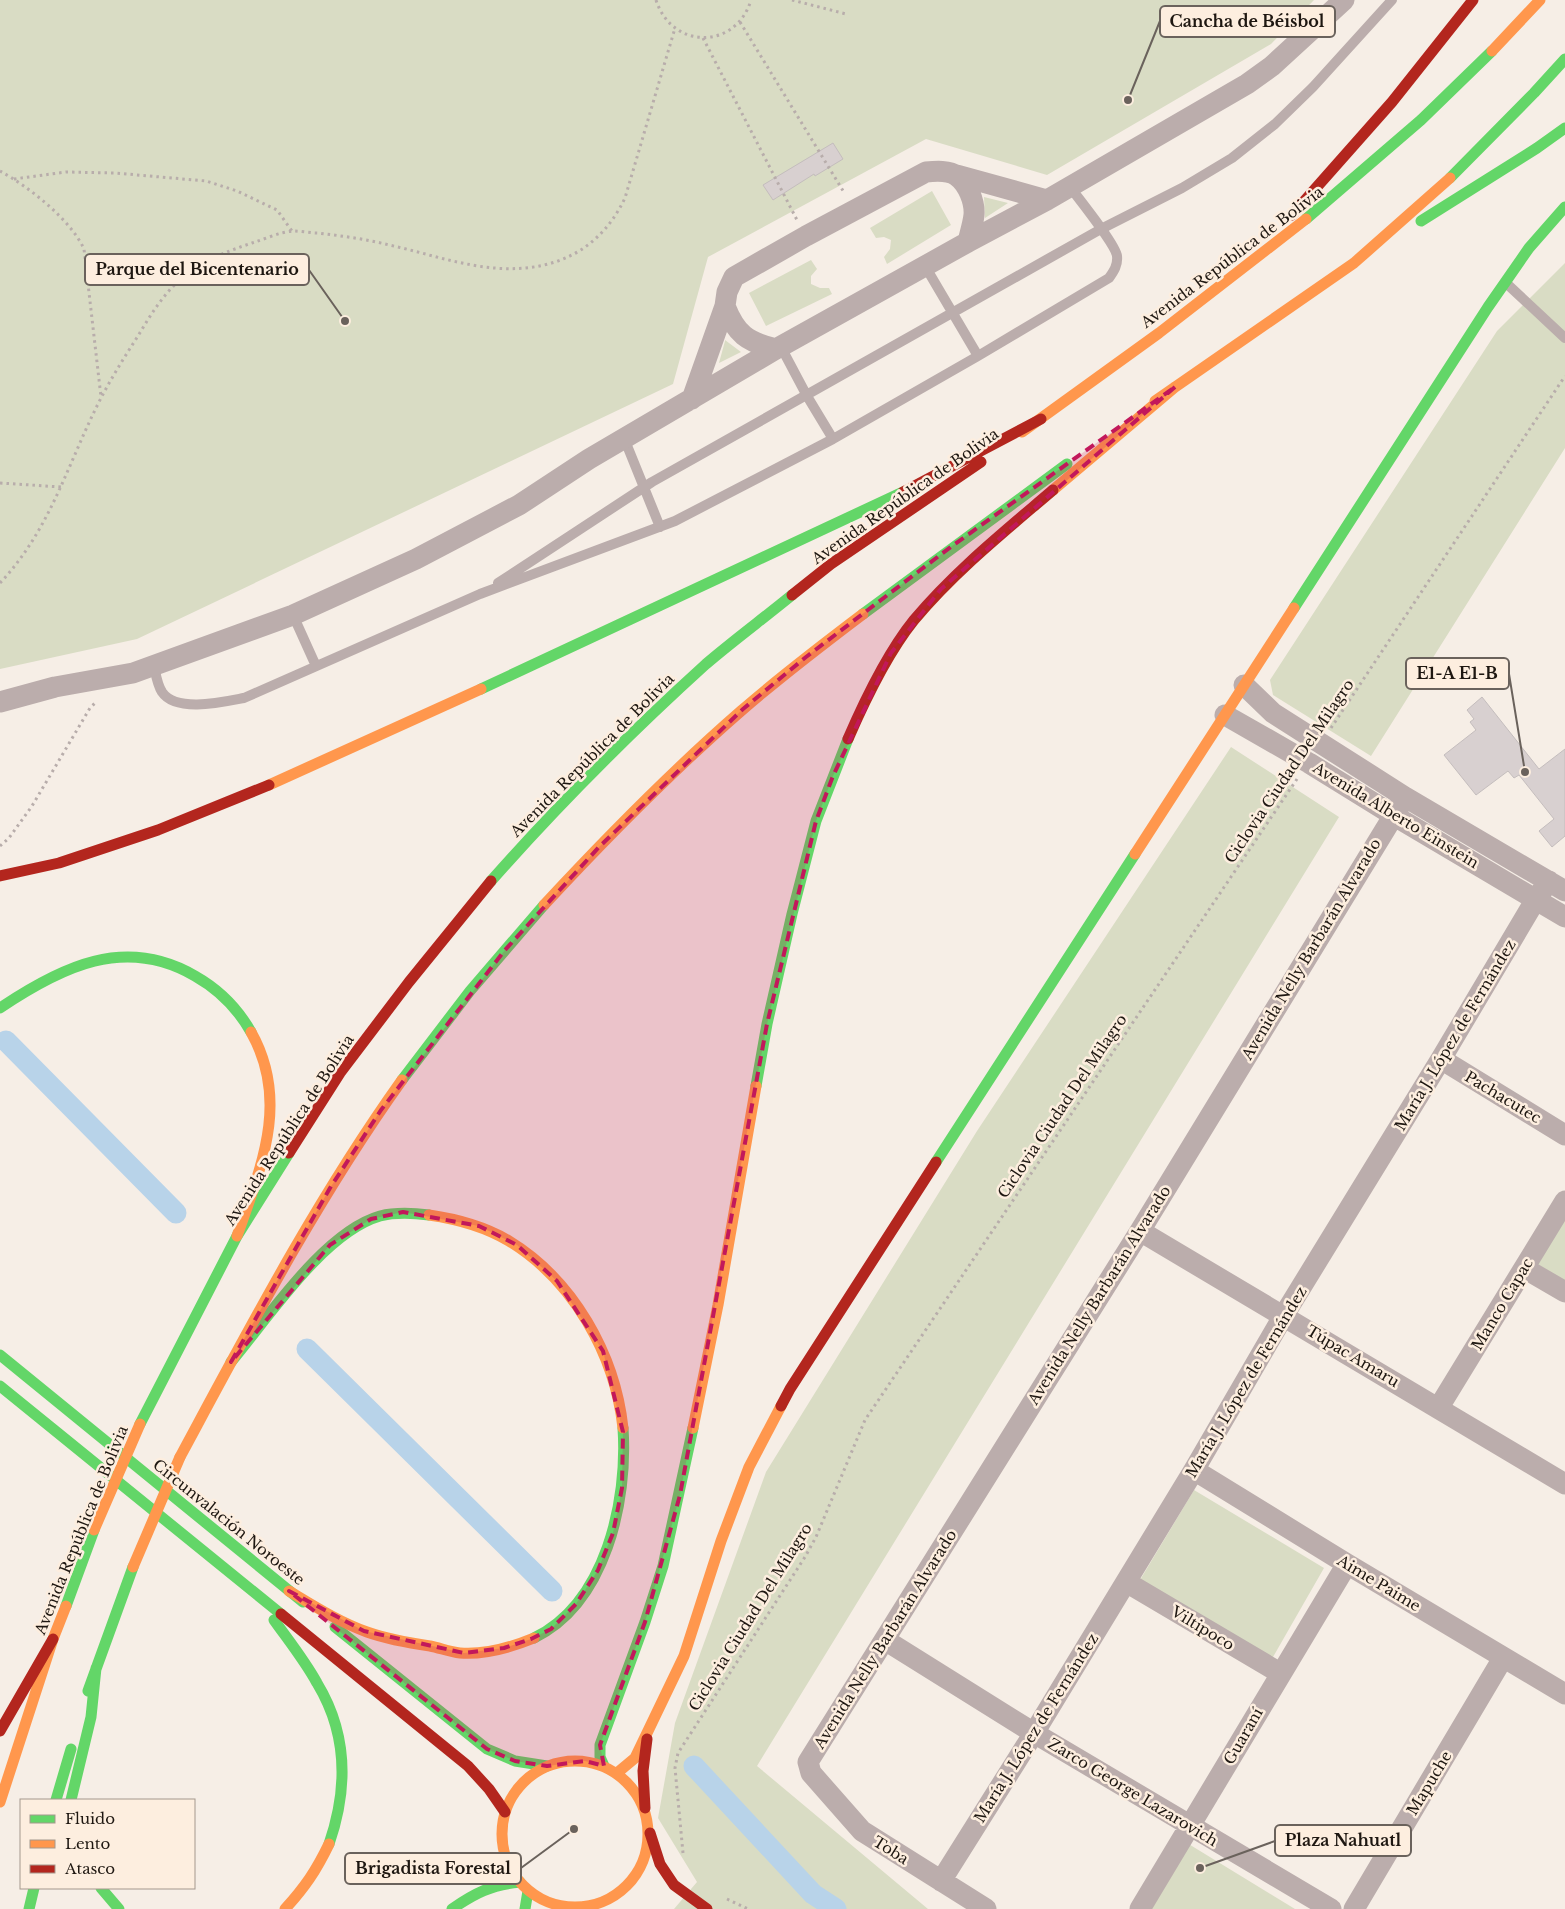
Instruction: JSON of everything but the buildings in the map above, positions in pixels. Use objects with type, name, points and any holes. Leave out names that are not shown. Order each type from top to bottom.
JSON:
[{"type":"main road","points":[[1242,270],[1392,102],[1472,0]]},
{"type":"main road","name":"Avenida República de Bolivia","points":[[0,1802],[53,1639],[94,1530],[140,1424],[237,1236],[340,1073],[471,904],[542,823],[632,733],[708,663],[832,564],[1041,419],[1242,270],[1325,205],[1413,128],[1483,61],[1540,0]]},
{"type":"main road","points":[[1354,263],[1448,180],[1565,59]]},
{"type":"main road","points":[[56,1799],[96,1668],[133,1567],[180,1457],[282,1269],[330,1188],[381,1110],[444,1025],[505,950],[599,847],[682,765],[743,709],[806,657],[952,546],[1175,387],[1354,263],[1537,148],[1565,128]]},
{"type":"main road","points":[[617,1773],[634,1758],[648,1735],[684,1656],[721,1541],[749,1467],[790,1389],[1505,282],[1529,248],[1565,207]]},
{"type":"main road","points":[[604,1766],[600,1757],[600,1745],[657,1585],[680,1495],[718,1305],[767,1024],[792,914],[816,821],[833,776],[853,728],[891,653],[913,621],[941,588],[994,540],[1175,387]]},
{"type":"main road","points":[[0,876],[59,863],[158,830],[242,797],[545,660],[894,497],[1041,419]]},
{"type":"main road","points":[[0,1008],[40,981],[62,971],[88,962],[125,956],[155,958],[189,971],[220,994],[241,1015],[258,1043],[269,1082],[271,1118],[263,1157],[237,1236]]},
{"type":"main road","points":[[231,1362],[330,1245],[355,1227],[371,1219],[403,1212],[445,1217],[479,1226],[517,1245],[558,1281],[582,1314],[603,1351],[615,1392],[623,1432],[622,1488],[613,1533],[598,1570],[576,1604],[551,1629],[531,1639],[504,1648],[464,1653],[409,1643],[364,1631],[289,1590]]},
{"type":"main road","name":"Circunvalación Noroeste","points":[[0,1356],[487,1749],[515,1761],[547,1766]]},
{"type":"main road","points":[[0,1386],[468,1766],[489,1789],[505,1812]]},
{"type":"main road","points":[[252,1590],[315,1679],[326,1699],[339,1736],[344,1770],[340,1815],[330,1840],[319,1864],[304,1888],[285,1909]]},
{"type":"main road","points":[[0,1731],[53,1639]]},
{"type":"main road","points":[[71,1799],[91,1717],[96,1668]]},
{"type":"main road","points":[[648,1735],[643,1771],[644,1808],[660,1864],[674,1885],[707,1909]]},
{"type":"main road","points":[[644,1808],[634,1788],[617,1773],[604,1766],[585,1761],[566,1761],[535,1771],[511,1797],[505,1812],[503,1845],[507,1861],[528,1891],[542,1899],[558,1904],[583,1908],[599,1904],[619,1893],[636,1877],[646,1856],[650,1833]]},
{"type":"main road","points":[[452,1909],[474,1893],[496,1884],[520,1882]]},
{"type":"main road","points":[[29,1909],[34,1889]]},
{"type":"main road","points":[[102,1889],[119,1909]]},
{"type":"main road","points":[[525,1909],[528,1891]]},
{"type":"main road","points":[[599,1904],[611,1909]]},
{"type":"street","points":[[0,702],[55,687],[133,673],[154,666],[293,615],[416,559],[519,505],[589,459],[779,348],[1047,200],[1247,84],[1272,66],[1344,0]]},
{"type":"street","points":[[692,399],[725,306],[727,292],[734,277],[806,236],[926,172],[940,171],[1047,200]]},
{"type":"street","points":[[956,175],[966,186],[974,202],[974,216],[968,242]]},
{"type":"street","points":[[725,306],[732,323],[746,337],[760,345],[779,348]]},
{"type":"street","name":"Avenida Alberto Einstein","points":[[1244,685],[1273,713],[1321,744],[1405,797],[1557,886]]},
{"type":"street","name":"Avenida Alberto Einstein","points":[[1225,716],[1309,762],[1393,815],[1565,916]]},
{"type":"street","name":"Avenida Nelly Barbarán Alvarado","points":[[811,1773],[808,1762],[1140,1231],[1405,797]]},
{"type":"street","name":"María J. López de Fernández","points":[[941,1881],[1034,1733],[1194,1470],[1284,1315],[1441,1060],[1536,899],[1557,886]]},
{"type":"street","name":"Pachacutec","points":[[1441,1060],[1565,1135]]},
{"type":"street","name":"Manco Capac","points":[[1439,1407],[1565,1201]]},
{"type":"street","name":"Túpac Amaru","points":[[1140,1231],[1439,1407],[1565,1484]]},
{"type":"street","points":[[1524,1268],[1565,1292]]},
{"type":"street","name":"Aime Paime","points":[[1194,1470],[1565,1694]]},
{"type":"street","name":"Guaraní","points":[[1140,1909],[1347,1564]]},
{"type":"street","name":"Viltipoco","points":[[1126,1582],[1280,1674]]},
{"type":"street","name":"Zarco George Lazarovich","points":[[885,1640],[1034,1733],[1331,1909]]},
{"type":"street","name":"Mapuche","points":[[1354,1909],[1503,1658]]},
{"type":"street","name":"Toba","points":[[811,1773],[862,1831],[986,1909]]},
{"type":"lane","points":[[480,594],[644,488],[1101,229],[1182,188],[1232,158],[1275,124],[1313,87],[1392,0]]},
{"type":"lane","points":[[154,666],[157,683],[163,694],[183,705],[208,704],[244,698],[480,594],[675,522],[833,438],[978,356],[1110,278],[1116,268],[1117,254],[1070,187]]},
{"type":"lane","points":[[925,266],[978,356]]},
{"type":"lane","points":[[1505,282],[1565,338]]},
{"type":"lane","points":[[779,348],[833,438]]},
{"type":"lane","points":[[624,438],[660,527]]},
{"type":"lane","points":[[293,615],[316,666]]},
{"type":"path","points":[[656,0],[666,20],[675,28],[688,35],[703,38],[723,33],[740,22],[751,0]]},
{"type":"path","points":[[792,0],[846,14]]},
{"type":"path","points":[[740,22],[854,210]]},
{"type":"path","points":[[0,583],[15,567],[35,539],[61,487],[101,398],[162,298],[184,276],[207,261],[251,243],[292,231],[346,236],[472,265],[507,269],[544,265],[572,256],[599,237],[617,216],[625,198],[675,28]]},
{"type":"path","points":[[703,38],[806,236]]},
{"type":"path","points":[[0,171],[14,179],[45,204],[78,236],[84,249],[101,398]]},
{"type":"path","points":[[14,179],[66,172],[116,173],[206,181],[237,191],[277,210],[292,231]]},
{"type":"path","name":"Ciclovia Ciudad Del Milagro","points":[[1321,744],[1565,376]]},
{"type":"path","points":[[0,482],[61,487]]},
{"type":"path","points":[[0,846],[9,838],[32,806],[90,708],[104,694]]},
{"type":"path","name":"Ciclovia Ciudad Del Milagro","points":[[674,1885],[683,1858],[675,1768],[678,1753],[812,1544],[865,1420],[1309,762]]},
{"type":"highlighted area","points":[[1175,387],[941,589],[891,653],[833,776],[816,821],[767,1024],[680,1495],[645,1622],[600,1745],[604,1766],[585,1761],[547,1766],[515,1761],[487,1749],[289,1591],[364,1631],[464,1653],[504,1648],[531,1639],[551,1629],[576,1604],[598,1570],[613,1533],[622,1488],[623,1432],[603,1351],[557,1281],[517,1245],[479,1226],[403,1212],[371,1219],[330,1245],[231,1362],[330,1188],[381,1110],[505,950],[599,847],[743,709],[806,657],[952,546]]},
{"type":"green space","points":[[0,0],[1314,0],[1271,44],[1047,175],[926,139],[708,257],[673,384],[137,639],[0,669]]},
{"type":"green space","points":[[932,191],[951,225],[887,264],[884,257],[890,249],[891,240],[884,237],[876,238],[870,228]]},
{"type":"green space","points":[[984,197],[1008,203],[985,218]]},
{"type":"green space","points":[[811,260],[817,269],[811,276],[811,284],[820,288],[829,288],[832,294],[766,326],[749,293]]},
{"type":"green space","points":[[1565,263],[1565,448],[1371,756],[1273,695],[1270,680],[1497,331]]},
{"type":"green space","points":[[725,341],[741,352],[719,363]]},
{"type":"green space","points":[[1231,747],[1339,817],[757,1766],[928,1909],[674,1909],[697,1882],[658,1818],[675,1723],[766,1472],[977,1131]]},
{"type":"green space","points":[[1565,1206],[1565,1281],[1534,1262]]},
{"type":"green space","points":[[1194,1490],[1324,1568],[1269,1664],[1137,1585]]},
{"type":"green space","points":[[1187,1843],[1295,1909],[1150,1909]]},
{"type":"waterway","points":[[6,1041],[176,1213]]},
{"type":"waterway","points":[[307,1349],[552,1591]]},
{"type":"waterway","points":[[694,1766],[813,1894],[836,1909]]},
{"type":"traffic: fast","points":[[1306,219],[1421,120],[1492,51]]},
{"type":"traffic: fast","points":[[1450,178],[1565,59]]},
{"type":"traffic: fast","points":[[1421,221],[1537,148],[1565,128]]},
{"type":"traffic: fast","points":[[1294,608],[1488,307],[1529,248],[1565,207]]},
{"type":"traffic: fast","points":[[863,614],[1067,464]]},
{"type":"traffic: fast","points":[[481,689],[903,492]]},
{"type":"traffic: fast","points":[[491,881],[569,796],[650,716],[727,646],[792,595]]},
{"type":"traffic: fast","points":[[756,1086],[767,1024],[792,914],[816,821],[848,739]]},
{"type":"traffic: fast","points":[[936,1162],[1135,854]]},
{"type":"traffic: fast","points":[[402,1080],[470,991],[544,905]]},
{"type":"traffic: fast","points":[[0,1008],[46,980],[70,969],[94,961],[119,957],[144,958],[169,964],[203,981],[234,1008],[251,1032]]},
{"type":"traffic: fast","points":[[140,1424],[237,1236],[289,1153]]},
{"type":"traffic: fast","points":[[231,1362],[298,1278],[338,1239],[359,1225],[380,1216],[404,1213],[429,1215]]},
{"type":"traffic: fast","points":[[0,1355],[303,1602]]},
{"type":"traffic: fast","points":[[0,1386],[281,1614]]},
{"type":"traffic: fast","points":[[534,1638],[559,1622],[579,1601],[595,1575],[607,1547],[616,1517],[621,1487],[624,1457],[623,1428]]},
{"type":"traffic: fast","points":[[604,1766],[600,1757],[600,1745],[645,1622],[663,1566],[693,1428]]},
{"type":"traffic: fast","points":[[66,1606],[94,1530]]},
{"type":"traffic: fast","points":[[88,1691],[133,1567]]},
{"type":"traffic: fast","points":[[274,1620],[312,1675],[327,1702],[335,1722],[342,1762],[342,1782],[340,1803],[329,1844]]},
{"type":"traffic: fast","points":[[335,1627],[487,1749],[515,1761],[547,1766]]},
{"type":"traffic: fast","points":[[71,1799],[91,1717],[96,1668]]},
{"type":"traffic: fast","points":[[56,1799],[71,1749]]},
{"type":"traffic: fast","points":[[452,1909],[468,1898],[484,1891],[500,1885],[520,1882]]},
{"type":"traffic: fast","points":[[29,1909],[34,1889]]},
{"type":"traffic: fast","points":[[102,1889],[119,1909]]},
{"type":"traffic: fast","points":[[525,1909],[528,1891]]},
{"type":"traffic: slow","points":[[1492,51],[1540,0]]},
{"type":"traffic: slow","points":[[1155,401],[1354,263],[1450,178]]},
{"type":"traffic: slow","points":[[1022,432],[1159,333],[1306,219]]},
{"type":"traffic: slow","points":[[1053,490],[1175,387]]},
{"type":"traffic: slow","points":[[1135,854],[1294,608]]},
{"type":"traffic: slow","points":[[544,905],[640,805],[715,734],[756,698],[863,614]]},
{"type":"traffic: slow","points":[[269,785],[481,689]]},
{"type":"traffic: slow","points":[[237,1236],[262,1159],[268,1134],[270,1109],[269,1083],[263,1058],[251,1032]]},
{"type":"traffic: slow","points":[[180,1457],[285,1265],[341,1171],[402,1080]]},
{"type":"traffic: slow","points":[[693,1428],[718,1305],[756,1086]]},
{"type":"traffic: slow","points":[[429,1215],[470,1224],[490,1231],[532,1257],[553,1276],[587,1321],[600,1347],[611,1373],[623,1428]]},
{"type":"traffic: slow","points":[[617,1773],[635,1758],[684,1656],[721,1541],[749,1467],[781,1406]]},
{"type":"traffic: slow","points":[[94,1530],[140,1424]]},
{"type":"traffic: slow","points":[[133,1567],[180,1457]]},
{"type":"traffic: slow","points":[[289,1591],[337,1619],[367,1632],[390,1639],[456,1652],[489,1652],[534,1638]]},
{"type":"traffic: slow","points":[[0,1802],[53,1639],[66,1606]]},
{"type":"traffic: slow","points":[[575,1761],[603,1766],[627,1782],[643,1806],[648,1834],[643,1862],[627,1886],[603,1902],[575,1907],[547,1902],[523,1886],[507,1862],[502,1834],[507,1806],[523,1782],[547,1766],[575,1761]]},
{"type":"traffic: slow","points":[[285,1909],[310,1878],[329,1844]]},
{"type":"traffic: jam","points":[[1292,215],[1392,102],[1473,0]]},
{"type":"traffic: jam","points":[[903,492],[1041,419]]},
{"type":"traffic: jam","points":[[792,595],[831,564],[981,462]]},
{"type":"traffic: jam","points":[[848,739],[895,646],[914,620],[963,568],[1053,490]]},
{"type":"traffic: jam","points":[[0,876],[59,863],[158,830],[269,785]]},
{"type":"traffic: jam","points":[[289,1153],[340,1073],[409,982],[491,881]]},
{"type":"traffic: jam","points":[[781,1406],[790,1389],[936,1162]]},
{"type":"traffic: jam","points":[[281,1614],[468,1766],[489,1789],[505,1812]]},
{"type":"traffic: jam","points":[[0,1731],[53,1639]]},
{"type":"traffic: jam","points":[[645,1808],[643,1771],[647,1739]]},
{"type":"traffic: jam","points":[[650,1833],[660,1864],[674,1885],[707,1909]]},
{"type":"place","name":"Cancha de Béisbol","points":[[1128,100]]},
{"type":"place","name":"Parque del Bicentenario","points":[[345,321]]},
{"type":"place","name":"E1-A E1-B","points":[[1525,772]]},
{"type":"place","name":"Brigadista Forestal","points":[[574,1829]]},
{"type":"place","name":"Plaza Nahuatl","points":[[1200,1868]]}]
